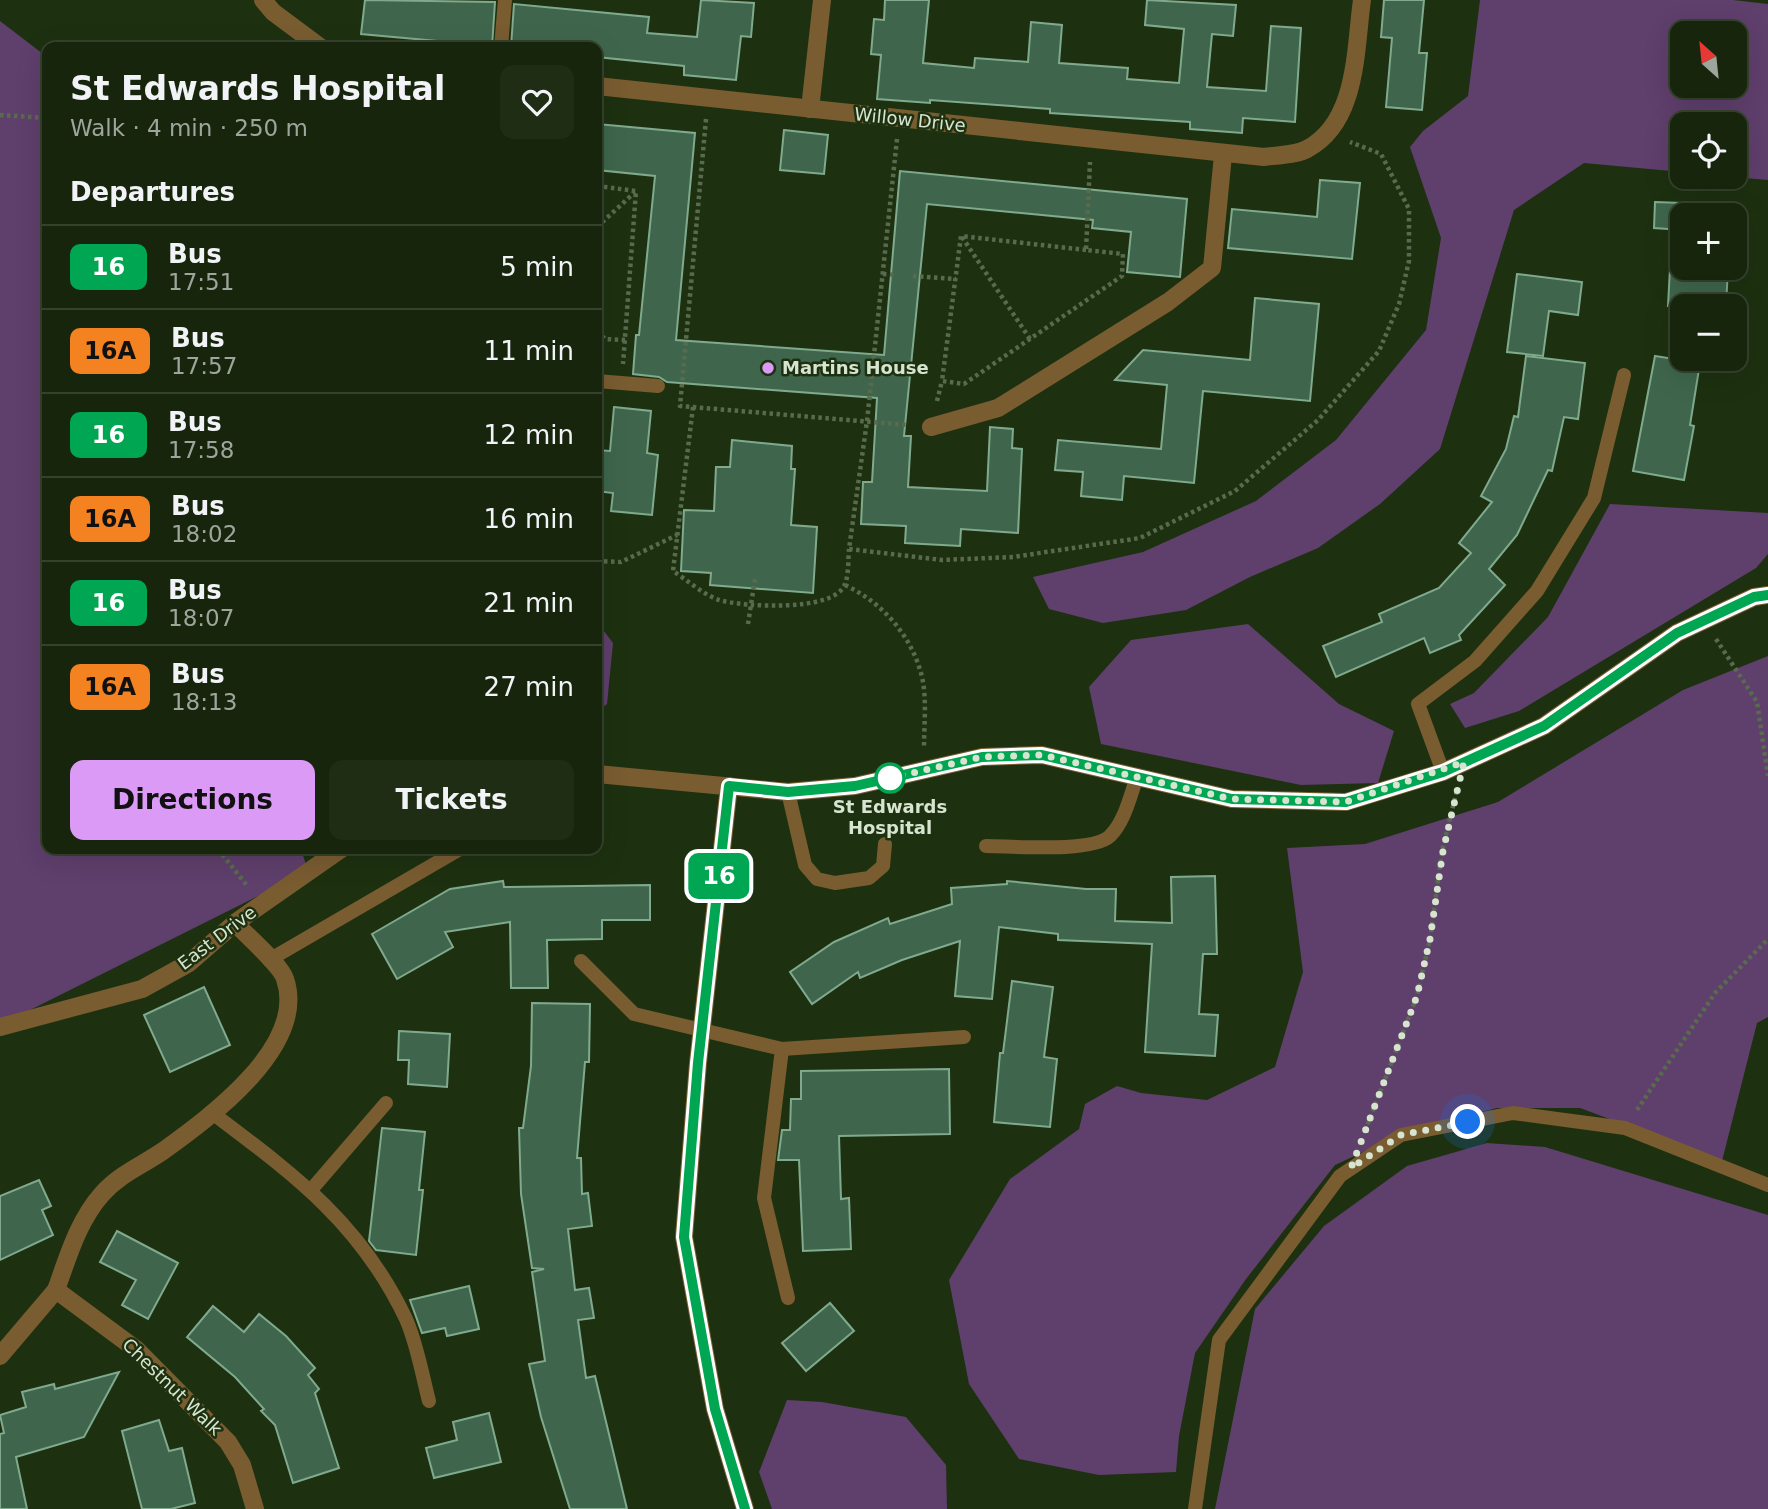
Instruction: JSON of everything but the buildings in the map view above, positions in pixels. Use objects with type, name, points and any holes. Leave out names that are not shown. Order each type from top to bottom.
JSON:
[{"type":"street","points":[[263,0],[273,12],[313,42]]},
{"type":"street","points":[[810,109],[822,0]]},
{"type":"street","points":[[1329,134],[1347,100],[1362,0]]},
{"type":"street","name":"Willow Drive","points":[[602,87],[1264,158],[1306,150],[1329,134]]},
{"type":"street","points":[[931,428],[998,408],[1168,302],[1212,268],[1223,155]]},
{"type":"street","points":[[602,774],[788,792],[855,786],[982,757],[1042,755],[1232,799],[1346,802],[1443,772],[1544,726],[1677,633],[1754,597],[1768,595]]},
{"type":"street","points":[[729,786],[702,1028],[684,1237],[715,1409],[745,1509]]},
{"type":"street","name":"East Drive","points":[[0,1027],[142,989],[189,963],[235,923],[334,854]]},
{"type":"street","points":[[0,1356],[55,1290],[80,1225],[101,1195],[127,1170],[159,1154],[263,1066],[289,1019],[285,977],[235,923]]},
{"type":"street","name":"Chestnut Walk","points":[[55,1290],[137,1350],[228,1442],[242,1465],[255,1509]]},
{"type":"lane","points":[[501,42],[505,0]]},
{"type":"lane","points":[[1443,772],[1418,704],[1475,661],[1537,591],[1594,498],[1624,375]]},
{"type":"lane","points":[[602,381],[658,386]]},
{"type":"lane","points":[[986,846],[1087,845],[1108,838],[1120,823],[1137,777]]},
{"type":"lane","points":[[788,792],[805,865],[817,879],[835,883],[869,878],[883,866],[885,844]]},
{"type":"lane","points":[[269,960],[451,854]]},
{"type":"lane","points":[[581,961],[634,1014],[782,1049],[964,1037]]},
{"type":"lane","points":[[782,1049],[764,1198],[788,1298]]},
{"type":"lane","points":[[311,1190],[386,1103]]},
{"type":"lane","points":[[211,1112],[311,1190],[369,1253],[407,1321],[429,1401]]},
{"type":"lane","points":[[1195,1509],[1219,1340],[1332,1186],[1351,1168],[1401,1135],[1513,1113],[1625,1128],[1768,1185]]},
{"type":"path","points":[[708,98],[680,406],[931,428],[942,381],[961,236]]},
{"type":"path","points":[[0,115],[42,118]]},
{"type":"path","points":[[693,407],[673,571],[718,600],[751,605],[776,608],[810,603],[840,592],[845,585],[867,421],[899,118]]},
{"type":"path","points":[[849,549],[942,560],[1002,558],[1140,538],[1235,491],[1318,421],[1379,351],[1399,304],[1409,261],[1409,209],[1381,154],[1329,134]]},
{"type":"path","points":[[1086,250],[1091,140]]},
{"type":"path","points":[[602,187],[636,191]]},
{"type":"path","points":[[602,222],[636,191]]},
{"type":"path","points":[[622,383],[636,191]]},
{"type":"path","points":[[942,381],[964,384],[1122,276],[1123,254],[961,236]]},
{"type":"path","points":[[961,236],[1030,339]]},
{"type":"path","points":[[883,274],[897,275]]},
{"type":"path","points":[[914,276],[956,279]]},
{"type":"path","points":[[602,336],[605,339],[625,340]]},
{"type":"path","points":[[602,561],[621,562],[678,534]]},
{"type":"path","points":[[748,624],[755,579]]},
{"type":"path","points":[[845,585],[863,594],[907,637],[922,678],[925,770]]},
{"type":"path","points":[[1704,620],[1757,702],[1768,776]]},
{"type":"path","points":[[1351,1168],[1417,996],[1430,939],[1443,851],[1464,762]]},
{"type":"path","points":[[222,854],[261,904]]},
{"type":"path","points":[[1625,1128],[1675,1057],[1715,993],[1768,939]]},
{"type":"shaded area","points":[[1480,0],[1733,0],[1768,4],[1768,180],[1747,178],[1747,112],[1670,112],[1670,171],[1584,163],[1514,210],[1440,449],[1380,504],[1318,548],[1250,577],[1186,610],[1103,623],[1049,609],[1033,577],[1143,552],[1256,501],[1336,440],[1426,330],[1441,238],[1410,147],[1423,131],[1468,96]]},
{"type":"shaded area","points":[[0,21],[42,53],[42,854],[303,854],[308,871],[0,1025]]},
{"type":"shaded area","points":[[1610,504],[1768,513],[1768,554],[1756,568],[1519,711],[1465,728],[1450,704],[1474,693],[1548,617]]},
{"type":"shaded area","points":[[1248,624],[1339,704],[1394,731],[1378,783],[1301,785],[1101,744],[1089,687],[1131,640]]},
{"type":"shaded area","points":[[602,629],[613,643],[607,704],[602,708]]},
{"type":"shaded area","points":[[1768,656],[1768,1017],[1757,1023],[1722,1161],[1580,1108],[1497,1108],[1413,1129],[1335,1165],[1246,1279],[1195,1353],[1179,1436],[1176,1472],[1099,1475],[1019,1459],[969,1384],[949,1280],[1010,1179],[1079,1129],[1085,1104],[1117,1086],[1141,1093],[1207,1100],[1275,1067],[1303,972],[1287,848],[1365,844],[1498,802],[1683,690]]},
{"type":"shaded area","points":[[1487,1143],[1545,1147],[1768,1215],[1768,1509],[1215,1509],[1255,1309],[1324,1226],[1407,1166]]},
{"type":"shaded area","points":[[787,1400],[822,1402],[906,1417],[946,1465],[947,1509],[772,1509],[759,1472]]},
{"type":"bus line","name":"16","points":[[745,1509],[715,1409],[684,1237],[698,1063],[729,786],[788,792],[855,786],[982,757],[1042,755],[1232,799],[1346,802],[1443,772],[1544,726],[1677,633],[1754,597],[1768,595]]},
{"type":"place","name":"Martins House","points":[[768,368]]},
{"type":"place","name":"St Edwards Hospital","points":[[890,778]]},
{"type":"route","points":[[890,778],[982,757],[1042,755],[1232,799],[1346,802],[1443,772],[1464,762],[1443,851],[1430,939],[1417,996],[1351,1168],[1401,1135],[1468,1122]]}]
